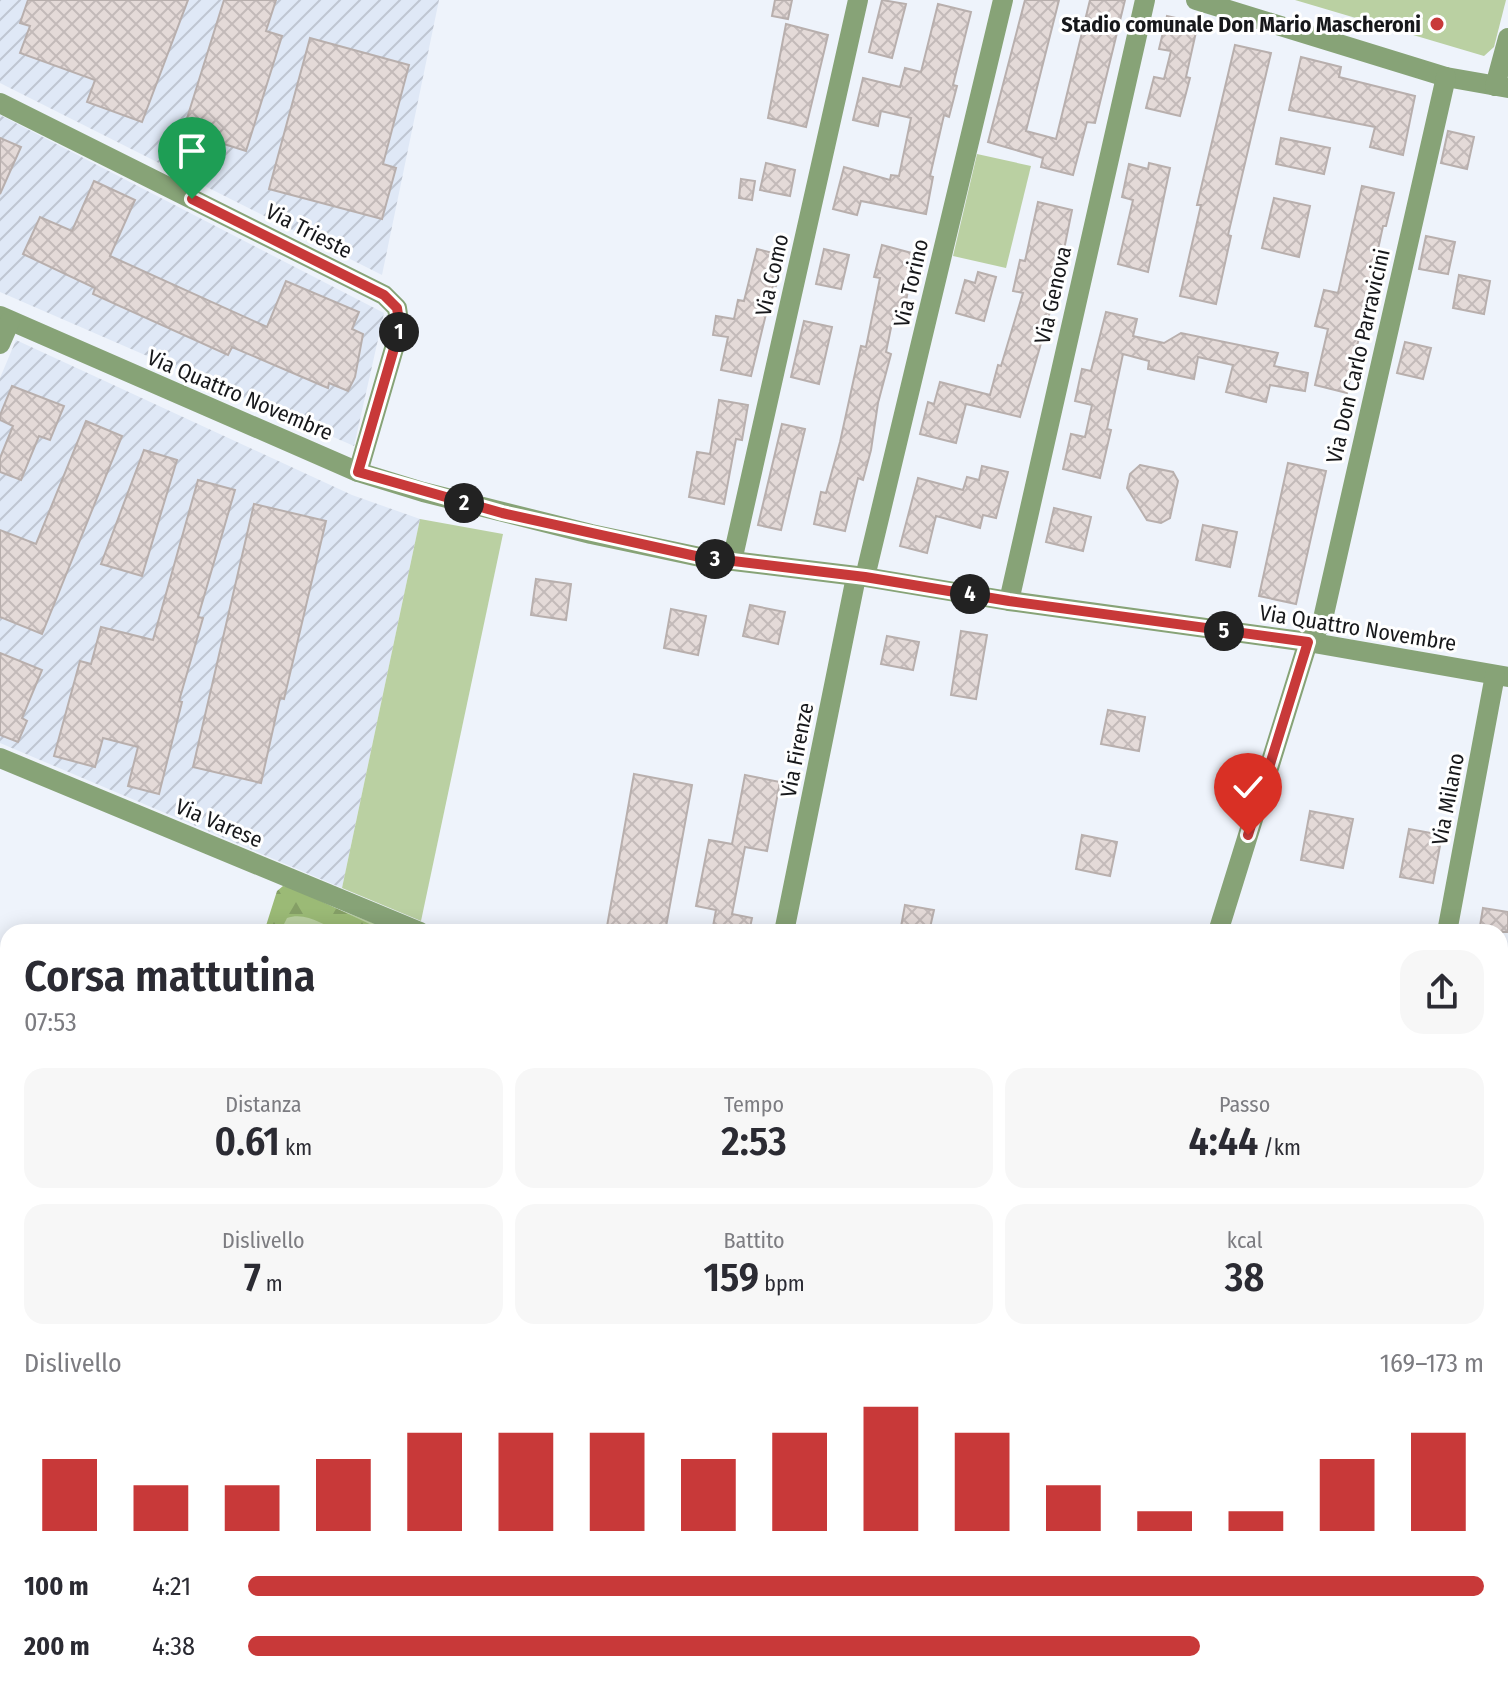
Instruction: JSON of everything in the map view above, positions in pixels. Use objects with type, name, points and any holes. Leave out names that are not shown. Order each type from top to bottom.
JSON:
[{"type":"street","name":"Via Como","points":[[732,561],[858,0]]},
{"type":"street","name":"Via Torino","points":[[861,577],[1003,0]]},
{"type":"street","name":"Via Genova","points":[[1009,601],[1145,0]]},
{"type":"street","points":[[1196,0],[1446,77],[1502,87],[1508,38]]},
{"type":"street","name":"Via Don Carlo Parravicini","points":[[1220,924],[1308,642],[1322,623],[1446,77]]},
{"type":"street","name":"Via Trieste","points":[[0,103],[384,295],[397,308],[400,328],[358,472]]},
{"type":"street","name":"Via Quattro Novembre","points":[[5,318],[358,472],[423,492],[591,534],[656,549],[732,561],[1308,642],[1502,676]]},
{"type":"street","points":[[0,344],[5,318]]},
{"type":"street","name":"Via Firenze","points":[[786,924],[861,577]]},
{"type":"street","name":"Via Milano","points":[[1449,924],[1502,676]]},
{"type":"street","name":"Via Varese","points":[[0,758],[401,924]]},
{"type":"shaded area","points":[[0,0],[439,0],[382,275],[0,83]]},
{"type":"shaded area","points":[[0,115],[384,313],[354,446],[0,292]]},
{"type":"shaded area","points":[[16,340],[352,495],[420,519],[342,888],[0,743],[0,378]]},
{"type":"green space","name":"Stadio comunale Don Mario Mascheroni","points":[[1295,0],[1506,0],[1494,47],[1484,56]]},
{"type":"green space","points":[[977,154],[1031,166],[1006,268],[953,256]]},
{"type":"green space","points":[[420,519],[503,534],[421,921],[342,888]]},
{"type":"green space","points":[[283,886],[291,887],[370,924],[323,924],[294,916],[287,918],[284,924],[267,924],[277,891]]},
{"type":"green space","points":[[285,889],[376,924],[274,924]]},
{"type":"building","points":[[28,0],[188,0],[142,122],[87,102],[95,80],[20,53],[30,26],[20,23]]},
{"type":"building","points":[[224,0],[276,0],[266,31],[282,36],[246,151],[183,131]]},
{"type":"building","points":[[775,0],[792,0],[788,19],[772,16]]},
{"type":"building","points":[[882,0],[906,4],[892,58],[869,52]]},
{"type":"building","points":[[1025,0],[1059,0],[1026,131],[1056,139],[1090,0],[1125,0],[1095,123],[1087,122],[1073,175],[1041,167],[1043,158],[988,142]]},
{"type":"building","points":[[938,4],[971,12],[953,85],[957,86],[949,117],[944,115],[930,176],[933,177],[926,214],[861,201],[857,215],[833,209],[844,167],[890,180],[891,175],[899,176],[911,118],[881,111],[878,126],[853,120],[863,78],[900,87],[905,68],[921,72]]},
{"type":"building","points":[[1167,16],[1198,23],[1186,77],[1190,78],[1180,116],[1146,108],[1154,77],[1164,79],[1171,51],[1159,49]]},
{"type":"building","points":[[786,24],[828,35],[806,127],[768,118]]},
{"type":"building","points":[[310,38],[409,65],[383,164],[396,168],[382,219],[269,189]]},
{"type":"building","points":[[1235,45],[1271,53],[1228,235],[1231,236],[1216,304],[1180,296],[1201,205],[1197,205]]},
{"type":"building","points":[[1301,57],[1341,67],[1339,77],[1415,96],[1403,155],[1370,147],[1375,127],[1289,110]]},
{"type":"building","points":[[1448,131],[1474,137],[1467,169],[1441,163]]},
{"type":"building","points":[[0,138],[21,147],[0,194]]},
{"type":"building","points":[[1281,138],[1330,148],[1324,174],[1276,164]]},
{"type":"building","points":[[766,163],[795,170],[790,196],[760,190]]},
{"type":"building","points":[[1149,163],[1170,168],[1148,272],[1118,264],[1133,200],[1122,197],[1129,164],[1148,169]]},
{"type":"building","points":[[741,179],[755,181],[752,200],[739,198]]},
{"type":"building","points":[[94,181],[135,200],[110,256],[267,327],[286,281],[359,312],[352,329],[363,334],[355,377],[348,391],[329,383],[328,388],[232,347],[228,355],[93,294],[95,288],[23,254],[40,217],[72,231]]},
{"type":"building","points":[[1362,186],[1394,193],[1386,226],[1383,226],[1347,393],[1315,385],[1328,329],[1315,326],[1324,290],[1338,293]]},
{"type":"building","points":[[1274,198],[1310,206],[1299,257],[1262,248]]},
{"type":"building","points":[[1038,202],[1072,210],[1055,294],[1020,417],[966,404],[956,443],[920,434],[928,402],[934,404],[940,382],[990,395],[1023,293],[1013,291],[1020,260],[1025,261]]},
{"type":"building","points":[[1426,236],[1455,242],[1448,274],[1419,269]]},
{"type":"building","points":[[882,245],[919,255],[902,320],[893,318],[886,352],[891,354],[878,403],[871,450],[863,480],[858,478],[845,531],[814,524],[821,492],[826,493],[840,442],[861,346],[866,347],[880,278],[874,277]]},
{"type":"building","points":[[757,249],[784,256],[776,286],[773,285],[751,376],[721,370],[728,337],[713,335],[716,316],[734,319],[738,300],[744,301]]},
{"type":"building","points":[[824,249],[849,255],[841,289],[816,284]]},
{"type":"building","points":[[978,272],[996,277],[984,321],[956,313],[965,280],[975,283]]},
{"type":"building","points":[[1459,275],[1490,281],[1484,314],[1453,308]]},
{"type":"building","points":[[1106,312],[1137,319],[1133,336],[1164,343],[1181,333],[1278,353],[1274,366],[1308,373],[1305,391],[1270,385],[1266,402],[1226,392],[1233,365],[1198,357],[1194,379],[1148,369],[1149,361],[1123,354],[1100,478],[1063,469],[1071,434],[1085,437],[1092,405],[1075,401],[1082,369],[1091,371]]},
{"type":"building","points":[[804,321],[832,327],[819,384],[791,377]]},
{"type":"building","points":[[1405,342],[1431,348],[1423,379],[1397,373]]},
{"type":"building","points":[[12,386],[64,406],[50,440],[39,436],[21,480],[0,472],[0,458],[13,426],[0,420],[0,415]]},
{"type":"building","points":[[719,400],[748,405],[742,440],[736,439],[724,504],[689,497],[697,452],[710,454]]},
{"type":"building","points":[[86,421],[122,436],[42,634],[0,617],[0,530],[36,544]]},
{"type":"building","points":[[782,424],[805,429],[781,530],[758,525]]},
{"type":"building","points":[[144,450],[177,460],[142,576],[101,564]]},
{"type":"building","points":[[1288,463],[1326,471],[1296,604],[1259,596]]},
{"type":"building","points":[[1140,465],[1173,472],[1178,481],[1170,518],[1161,523],[1147,520],[1127,488],[1130,474]]},
{"type":"building","points":[[982,466],[1008,472],[996,518],[983,515],[980,528],[936,516],[927,553],[900,546],[918,478],[963,490],[967,477],[979,480]]},
{"type":"building","points":[[198,480],[235,490],[198,617],[203,618],[179,701],[182,702],[159,794],[128,786],[138,747],[103,738],[95,767],[54,756],[80,661],[91,664],[101,627],[153,640]]},
{"type":"building","points":[[254,504],[326,521],[261,783],[193,767]]},
{"type":"building","points":[[1054,508],[1091,517],[1083,551],[1046,542]]},
{"type":"building","points":[[1203,525],[1237,532],[1230,567],[1196,560]]},
{"type":"building","points":[[536,579],[571,584],[566,620],[531,615]]},
{"type":"building","points":[[750,605],[785,612],[778,644],[743,636]]},
{"type":"building","points":[[671,609],[706,616],[698,655],[664,648]]},
{"type":"building","points":[[961,631],[987,635],[976,699],[951,695]]},
{"type":"building","points":[[887,636],[919,642],[913,670],[881,664]]},
{"type":"building","points":[[0,653],[42,670],[22,718],[27,721],[18,742],[0,735]]},
{"type":"building","points":[[1108,710],[1145,717],[1139,751],[1101,744]]},
{"type":"building","points":[[634,774],[692,785],[666,924],[607,924]]},
{"type":"building","points":[[745,775],[780,782],[767,851],[745,847],[732,914],[752,918],[751,924],[713,924],[716,910],[696,906],[709,840],[732,844]]},
{"type":"building","points":[[1310,811],[1353,819],[1343,868],[1301,860]]},
{"type":"building","points":[[1409,829],[1442,835],[1433,883],[1400,877]]},
{"type":"building","points":[[1082,835],[1117,842],[1110,876],[1076,869]]},
{"type":"building","points":[[905,905],[934,910],[931,924],[901,924]]},
{"type":"building","points":[[1483,908],[1508,912],[1508,924],[1480,924]]},
{"type":"place","name":"Stadio comunale Don Mario Mascheroni","points":[[1437,24]]},
{"type":"route","points":[[192,199],[384,295],[397,308],[400,328],[358,472],[502,513],[700,557],[865,577],[1009,601],[1308,642],[1248,835]]}]
